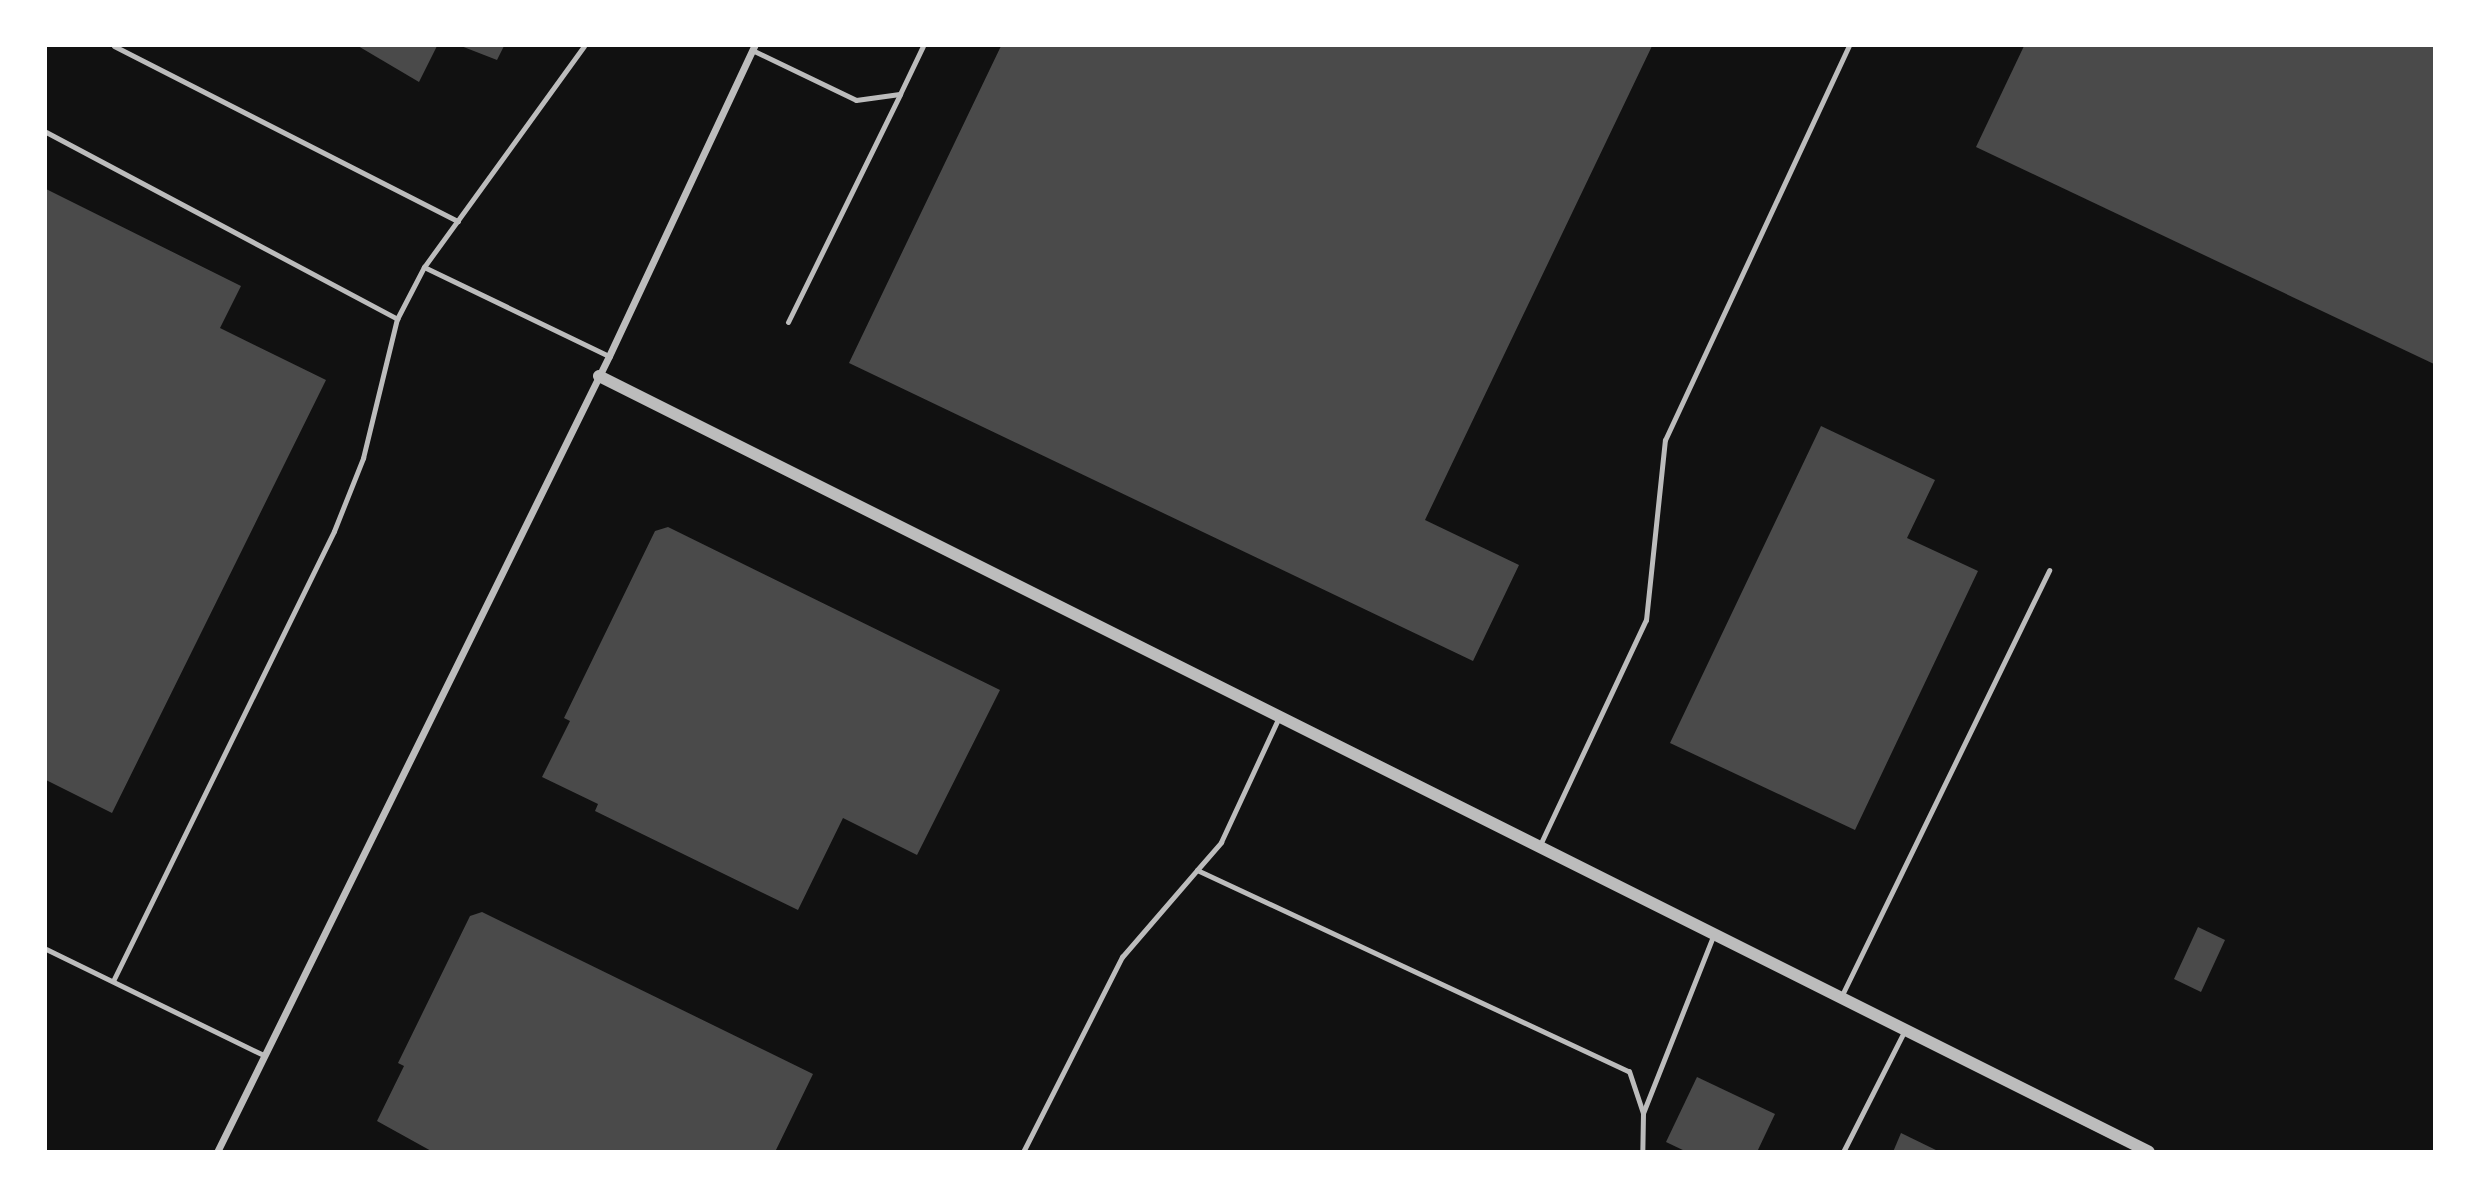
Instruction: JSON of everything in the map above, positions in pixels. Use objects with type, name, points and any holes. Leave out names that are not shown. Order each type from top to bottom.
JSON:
[{"type":"street","points":[[217,1152],[609,356],[753,48]]},
{"type":"street","points":[[599,376],[2149,1152]]},
{"type":"lane","points":[[114,46],[458,221]]},
{"type":"lane","points":[[113,981],[334,531],[363,458],[397,319],[424,267],[584,46]]},
{"type":"lane","points":[[788,322],[922,46]]},
{"type":"lane","points":[[1539,847],[1646,620],[1665,440],[1849,46]]},
{"type":"lane","points":[[753,48],[856,100],[900,94]]},
{"type":"lane","points":[[46,132],[397,319]]},
{"type":"lane","points":[[424,267],[609,356]]},
{"type":"lane","points":[[1841,998],[2049,570]]},
{"type":"lane","points":[[1023,1152],[1122,957],[1221,842],[1279,717]]},
{"type":"lane","points":[[1197,870],[1629,1071],[1643,1113],[1642,1152]]},
{"type":"lane","points":[[1643,1113],[1714,934]]},
{"type":"lane","points":[[46,949],[263,1055]]},
{"type":"lane","points":[[1843,1152],[1905,1030]]},
{"type":"building","points":[[358,46],[437,46],[419,82]]},
{"type":"building","points":[[461,46],[504,46],[497,60]]},
{"type":"building","points":[[1001,46],[1652,46],[1425,520],[1519,565],[1473,661],[849,363]]},
{"type":"building","points":[[2024,46],[2434,46],[2434,364],[1976,147]]},
{"type":"building","points":[[46,189],[241,286],[220,328],[326,380],[112,813],[46,780]]},
{"type":"building","points":[[1821,426],[1935,480],[1907,538],[1978,571],[1855,830],[1670,743]]},
{"type":"building","points":[[668,527],[1000,690],[917,855],[843,818],[798,910],[595,811],[598,804],[542,777],[570,721],[564,718],[655,531]]},
{"type":"building","points":[[482,912],[813,1074],[775,1152],[433,1152],[377,1121],[404,1066],[398,1063],[470,916]]},
{"type":"building","points":[[2198,927],[2225,940],[2201,992],[2174,979]]},
{"type":"building","points":[[1697,1077],[1775,1114],[1757,1152],[1687,1152],[1666,1142]]},
{"type":"building","points":[[1901,1133],[1940,1152],[1893,1152]]}]
